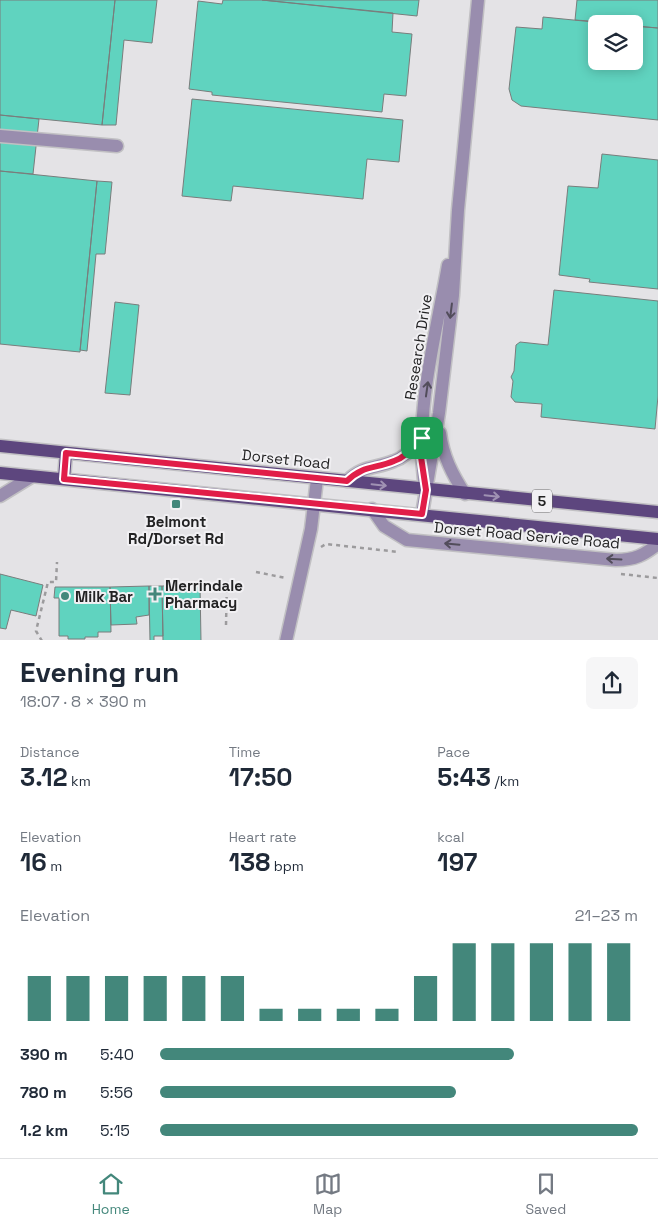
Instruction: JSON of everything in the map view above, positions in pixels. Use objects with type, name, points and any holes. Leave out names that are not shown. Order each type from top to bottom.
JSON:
[{"type":"main road","name":"Dorset Road","points":[[0,446],[658,512]]},
{"type":"main road","points":[[64,479],[66,453]]},
{"type":"main road","name":"5","points":[[0,473],[658,539]]},
{"type":"street","name":"Research Drive","points":[[422,514],[439,413],[453,294],[458,210],[478,0]]},
{"type":"street","points":[[0,136],[117,146]]},
{"type":"street","name":"Research Drive","points":[[426,490],[421,457],[430,364],[458,210]]},
{"type":"street","points":[[439,413],[443,452],[465,494]]},
{"type":"street","points":[[347,481],[357,471],[393,462],[405,456],[422,438]]},
{"type":"street","points":[[0,496],[31,476]]},
{"type":"street","points":[[286,640],[303,567],[317,479]]},
{"type":"street","name":"Dorset Road Service Road","points":[[372,509],[384,526],[407,540],[616,560],[631,560],[644,555],[658,544]]},
{"type":"path","points":[[42,640],[36,631],[48,582],[56,582],[57,562]]},
{"type":"path","points":[[256,572],[286,578]]},
{"type":"path","points":[[226,625],[227,579]]},
{"type":"building","points":[[0,0],[115,0],[102,125],[0,115]]},
{"type":"building","points":[[115,0],[157,0],[152,43],[124,40],[116,125],[102,125]]},
{"type":"building","points":[[223,0],[262,0],[393,13],[392,32],[412,34],[406,96],[384,94],[382,112],[212,95],[212,92],[189,89],[198,1],[222,4]]},
{"type":"building","points":[[262,0],[419,0],[417,16]]},
{"type":"building","points":[[577,0],[658,0],[658,28],[643,27],[643,15],[588,15],[588,21],[575,20]]},
{"type":"building","points":[[543,17],[588,21],[588,70],[643,70],[643,27],[658,28],[658,120],[521,106],[512,100],[509,89],[516,27],[542,29]]},
{"type":"building","points":[[192,99],[403,120],[399,162],[367,159],[363,199],[233,186],[231,201],[182,196]]},
{"type":"building","points":[[0,115],[39,119],[33,174],[0,171]]},
{"type":"building","points":[[602,154],[658,160],[658,289],[589,282],[590,279],[559,275],[568,186],[598,188]]},
{"type":"building","points":[[0,171],[97,181],[80,352],[0,344]]},
{"type":"building","points":[[97,181],[112,182],[105,254],[96,254],[87,351],[80,350]]},
{"type":"building","points":[[554,290],[658,301],[658,396],[655,429],[541,417],[542,404],[515,402],[511,397],[513,381],[511,377],[514,371],[516,345],[520,342],[548,345]]},
{"type":"building","points":[[115,302],[139,305],[130,395],[105,393]]},
{"type":"building","points":[[0,574],[43,585],[36,616],[11,610],[6,629],[0,628]]},
{"type":"building","points":[[200,585],[201,640],[163,640],[162,586]]},
{"type":"building","points":[[149,586],[162,586],[163,636],[154,636],[154,640],[150,640]]},
{"type":"building","points":[[149,586],[149,615],[136,617],[137,624],[111,625],[110,587]]},
{"type":"building","points":[[55,587],[110,587],[111,632],[98,632],[98,637],[85,637],[85,639],[68,639],[68,636],[59,636],[59,598],[54,598]]},
{"type":"place","name":"Belmont Rd/Dorset Rd","points":[[176,504]]},
{"type":"place","name":"Merrindale Pharmacy","points":[[155,594]]},
{"type":"place","name":"Milk Bar","points":[[65,596]]},
{"type":"route","points":[[422,438],[421,457],[426,490],[422,514],[314,505],[64,479],[66,453],[347,481],[357,471],[393,462],[405,456],[422,438]]}]
